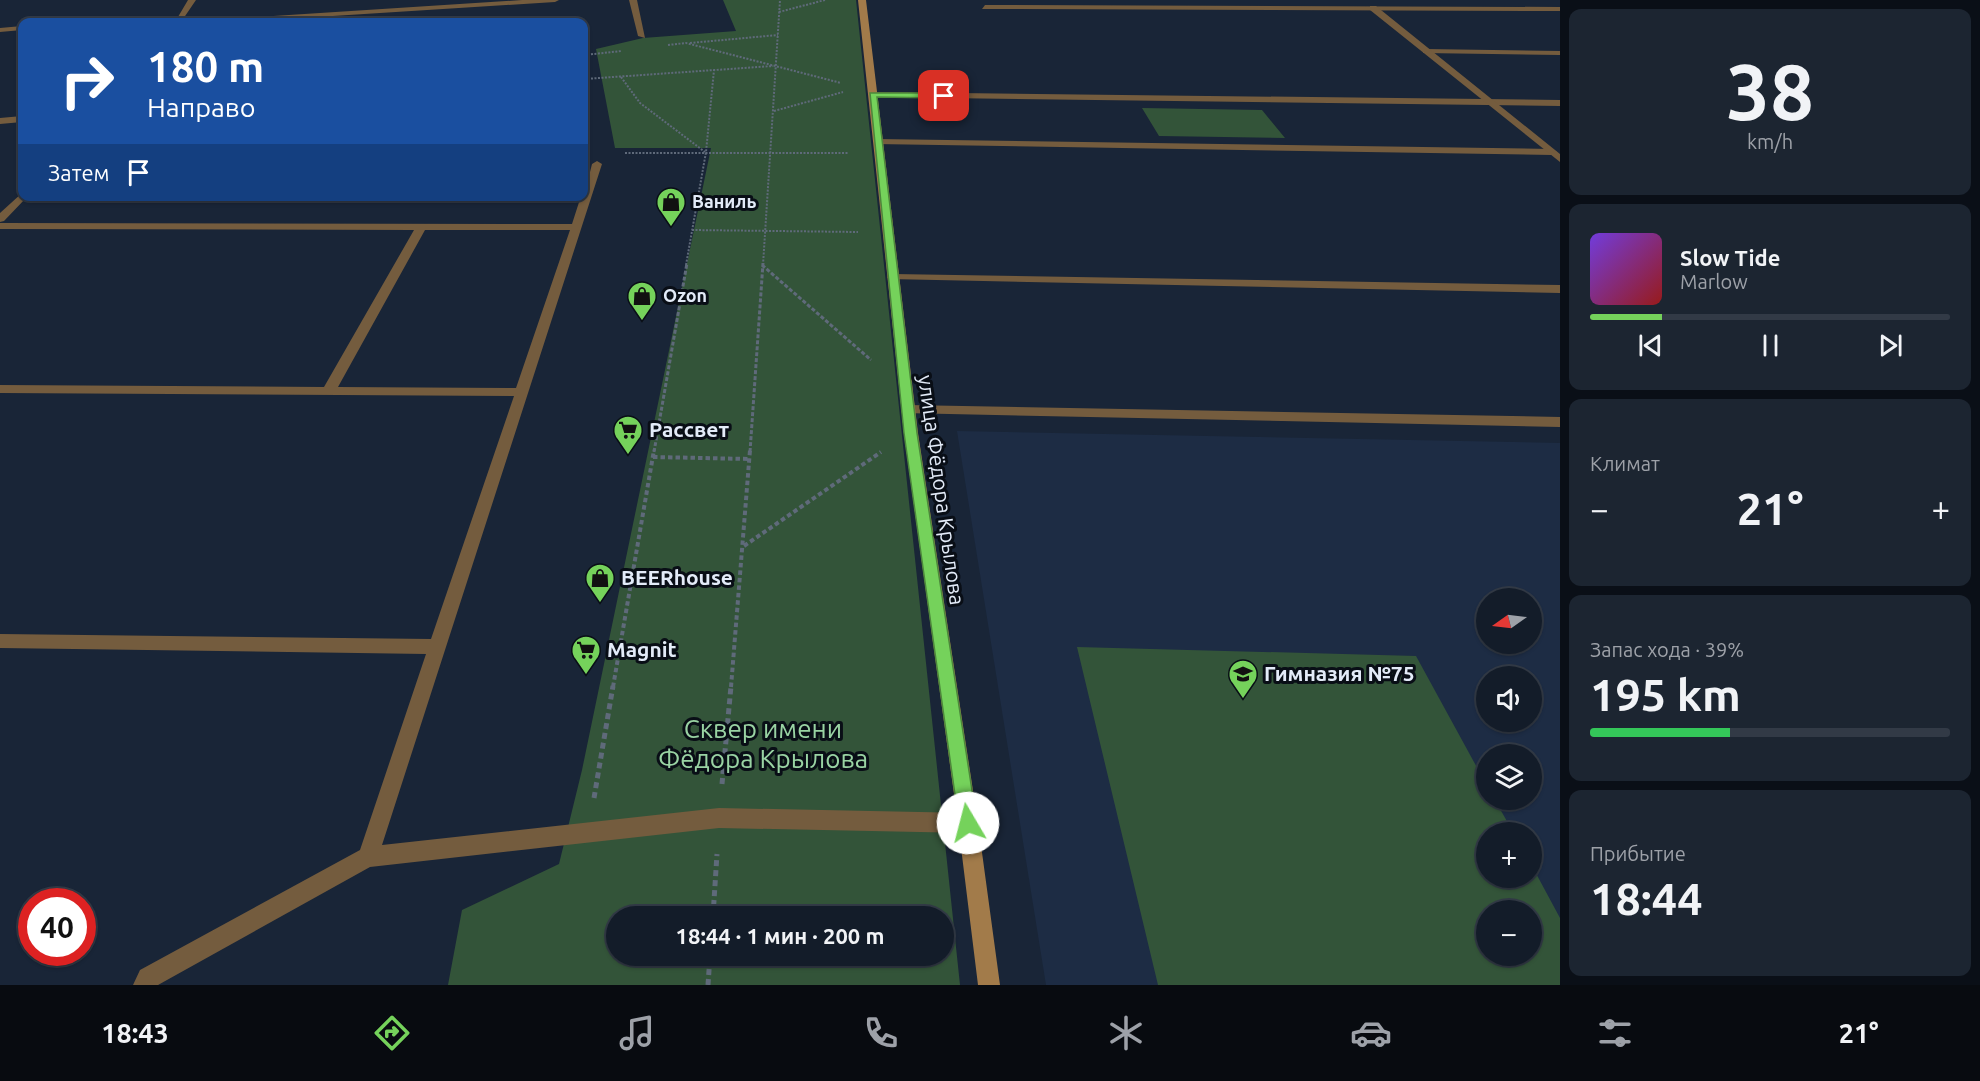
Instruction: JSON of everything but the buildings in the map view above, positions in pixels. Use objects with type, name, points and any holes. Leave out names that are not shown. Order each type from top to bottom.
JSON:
[{"type":"street","points":[[180,18],[192,0]]},
{"type":"street","points":[[298,18],[407,13],[555,0]]},
{"type":"street","points":[[633,0],[642,36]]},
{"type":"street","name":"улица Фёдора Крылова","points":[[862,0],[908,410],[968,823],[989,985]]},
{"type":"street","points":[[1456,0],[1469,9]]},
{"type":"street","points":[[985,7],[1560,9]]},
{"type":"street","points":[[1373,9],[1556,155]]},
{"type":"street","points":[[0,30],[18,28]]},
{"type":"street","points":[[1426,51],[1560,52]]},
{"type":"street","points":[[873,95],[1560,104]]},
{"type":"street","points":[[0,121],[18,119]]},
{"type":"street","points":[[879,148],[1556,155]]},
{"type":"street","points":[[588,192],[597,165]]},
{"type":"street","points":[[0,219],[18,200]]},
{"type":"street","points":[[368,857],[585,201]]},
{"type":"street","points":[[0,226],[576,227]]},
{"type":"street","points":[[329,390],[422,226]]},
{"type":"street","points":[[893,277],[1560,289]]},
{"type":"street","points":[[0,389],[522,392]]},
{"type":"street","points":[[908,410],[1560,422]]},
{"type":"street","points":[[0,641],[437,647]]},
{"type":"street","points":[[144,985],[148,978],[368,857],[719,818],[968,823]]},
{"type":"path","points":[[714,906],[719,818],[744,547],[780,0]]},
{"type":"path","points":[[779,12],[825,0]]},
{"type":"path","points":[[665,45],[778,35]]},
{"type":"path","points":[[686,43],[848,85]]},
{"type":"path","points":[[588,54],[630,49]]},
{"type":"path","points":[[588,79],[777,66]]},
{"type":"path","points":[[588,832],[706,152],[714,70]]},
{"type":"path","points":[[621,77],[640,104],[706,152]]},
{"type":"path","points":[[774,111],[848,91]]},
{"type":"path","points":[[597,165],[615,153],[770,152],[879,148]]},
{"type":"path","points":[[692,230],[888,232]]},
{"type":"path","points":[[762,266],[875,364]]},
{"type":"path","points":[[744,547],[883,450]]},
{"type":"path","points":[[653,457],[750,459]]},
{"type":"path","points":[[708,985],[709,966]]},
{"type":"shaded area","name":"Гимназия №75","points":[[957,431],[1560,443],[1560,985],[1046,985]]},
{"type":"green space","name":"Сквер имени Фёдора Крылова","points":[[723,0],[856,0],[952,906],[606,906],[606,966],[954,966],[954,928],[960,985],[448,985],[462,910],[559,864],[582,770],[711,148],[615,148],[596,49],[643,38],[736,31]]},
{"type":"green space","points":[[1142,108],[1262,110],[1285,138],[1159,136]]},
{"type":"green space","points":[[1077,647],[1416,656],[1476,766],[1476,810],[1501,810],[1507,822],[1476,822],[1476,888],[1542,888],[1542,885],[1560,918],[1560,985],[1158,985]]},
{"type":"place","name":"Ваниль","points":[[671,228]]},
{"type":"place","name":"Ozon","points":[[642,322]]},
{"type":"place","name":"Рассвет","points":[[628,456]]},
{"type":"place","name":"BEERhouse","points":[[600,604]]},
{"type":"place","name":"Magnit","points":[[586,676]]},
{"type":"place","name":"Гимназия №75","points":[[1243,700]]},
{"type":"route","points":[[944,96],[873,95],[911,433],[968,823]]}]
